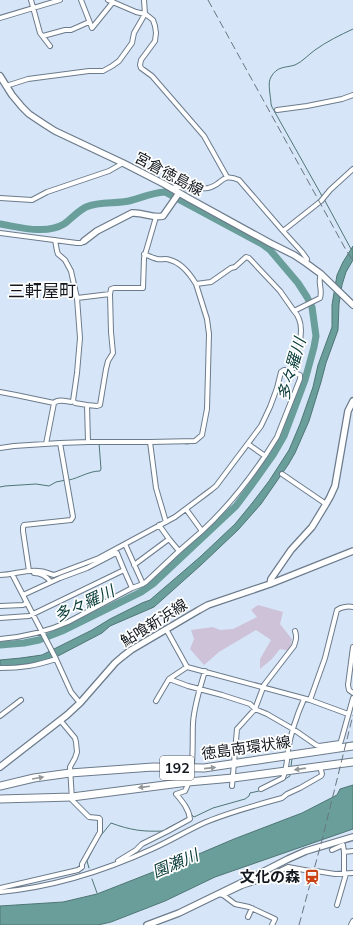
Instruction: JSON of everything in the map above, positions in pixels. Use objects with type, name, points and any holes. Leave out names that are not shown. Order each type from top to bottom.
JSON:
[{"type":"highway","name":"徳島南環状線","points":[[0,786],[34,778],[70,773],[153,767],[204,768],[353,746]]},
{"type":"highway","name":"徳島南環状線","points":[[0,799],[72,797],[353,762]]},
{"type":"main road","name":"宮倉徳島線","points":[[0,76],[22,107],[29,114],[44,124],[73,140],[172,188],[178,194],[306,262],[321,274],[353,305]]},
{"type":"main road","points":[[84,241],[97,231],[132,213],[138,212],[156,217],[163,216],[178,194]]},
{"type":"main road","points":[[270,584],[271,579],[291,550],[312,527],[335,486],[346,419],[353,401]]},
{"type":"main road","name":"鮎喰新浜線","points":[[0,767],[60,720],[80,702],[115,663],[131,650],[208,605],[270,584],[353,551]]},
{"type":"main road","points":[[147,925],[221,894],[294,856],[353,837]]},
{"type":"street","points":[[31,0],[40,33],[50,46]]},
{"type":"street","points":[[0,18],[60,0]]},
{"type":"street","points":[[81,0],[92,28],[111,1],[136,12],[145,14],[153,20],[156,33],[155,41],[141,60],[141,68],[152,76],[204,136],[227,177]]},
{"type":"street","points":[[6,86],[28,80],[89,71],[103,71],[112,66],[119,61],[132,43],[134,33],[145,14],[144,0]]},
{"type":"street","points":[[43,36],[65,30],[71,30],[89,22]]},
{"type":"street","points":[[278,110],[342,99],[353,95]]},
{"type":"street","points":[[0,198],[32,200],[47,192],[109,171],[123,163]]},
{"type":"street","points":[[283,231],[323,198],[353,169]]},
{"type":"street","points":[[172,188],[207,188],[215,186],[227,177],[232,177],[239,180],[302,252],[307,259],[306,262]]},
{"type":"street","points":[[0,392],[16,394],[54,403],[58,400],[73,401],[75,403],[87,405],[100,405],[108,361],[113,353],[111,332],[111,289],[143,288],[144,254],[156,217]]},
{"type":"street","points":[[0,232],[77,243],[84,241]]},
{"type":"street","points":[[55,240],[58,254],[65,260],[71,271],[77,298],[80,338],[73,401]]},
{"type":"street","points":[[0,448],[88,442],[190,442],[195,441],[202,435],[207,409],[209,334],[207,319],[196,284],[186,270],[178,264],[171,260],[159,259],[144,254]]},
{"type":"street","points":[[196,284],[211,282],[231,268],[235,267],[246,257],[249,258],[280,291],[300,319],[300,343],[291,372]]},
{"type":"street","points":[[294,311],[320,298],[319,280],[321,274]]},
{"type":"street","points":[[77,298],[110,294]]},
{"type":"street","points":[[0,639],[42,633],[58,627],[146,582],[202,531],[231,502],[247,483],[277,437],[300,379],[300,375],[284,370],[281,372],[270,407],[261,426],[248,444],[216,486],[176,517],[94,560],[58,574],[50,575],[40,571],[29,571],[13,575]]},
{"type":"street","points":[[46,444],[54,403]]},
{"type":"street","points":[[87,405],[88,442]]},
{"type":"street","points":[[150,442],[156,488],[166,522]]},
{"type":"street","points":[[29,571],[23,531],[24,525],[71,520],[73,517],[60,443]]},
{"type":"street","points":[[248,444],[265,456]]},
{"type":"street","points":[[282,474],[326,504]]},
{"type":"street","points":[[186,508],[202,531]]},
{"type":"street","points":[[159,525],[179,551]]},
{"type":"street","points":[[134,564],[169,539]]},
{"type":"street","points":[[125,544],[143,584]]},
{"type":"street","points":[[23,595],[87,568],[116,553],[132,588]]},
{"type":"street","points":[[0,618],[29,616],[124,570]]},
{"type":"street","points":[[0,575],[38,573],[49,579],[51,582]]},
{"type":"street","points":[[13,575],[56,658],[71,692],[80,702]]},
{"type":"street","points":[[0,606],[27,603]]},
{"type":"street","points":[[310,700],[325,658],[337,610],[348,606],[353,607]]},
{"type":"street","points":[[166,630],[187,666],[310,700],[348,714]]},
{"type":"street","points":[[232,786],[237,729],[255,709],[263,687],[294,646],[296,640],[295,631]]},
{"type":"street","points":[[353,647],[348,685],[349,690],[353,693]]},
{"type":"street","points":[[0,668],[28,667],[56,658]]},
{"type":"street","points":[[156,701],[169,679],[187,666]]},
{"type":"street","points":[[115,864],[136,850],[142,844],[190,818],[185,805],[176,794],[185,791],[188,782],[191,768],[193,722],[205,671]]},
{"type":"street","points":[[169,679],[250,704],[255,709],[293,729],[319,746],[340,743],[353,698]]},
{"type":"street","points":[[260,789],[283,778],[286,771],[293,729],[304,699]]},
{"type":"street","points":[[0,716],[21,700]]},
{"type":"street","points":[[0,888],[81,869],[82,864],[100,832],[100,819],[89,817],[72,800],[70,767],[77,752],[76,742],[75,738],[60,720]]},
{"type":"street","points":[[0,892],[39,886],[105,868],[153,849],[207,822],[282,798],[321,776],[320,766]]},
{"type":"street","points":[[332,850],[343,845],[345,874],[337,905]]},
{"type":"street","points":[[344,852],[353,852]]},
{"type":"street","points":[[221,894],[263,879],[288,867],[310,871]]},
{"type":"street","points":[[316,871],[335,874],[353,873]]},
{"type":"street","points":[[221,894],[235,904],[249,906],[274,919],[272,925]]},
{"type":"street","points":[[248,917],[252,908]]},
{"type":"street","points":[[351,925],[353,921]]},
{"type":"shaded area","points":[[353,246],[353,260],[346,272],[342,285],[339,304],[338,330],[326,363],[309,421],[295,453],[261,504],[238,530],[154,607],[110,626],[102,633],[58,656],[38,663],[0,667],[0,660],[42,655],[92,630],[110,619],[150,600],[200,557],[235,524],[269,481],[289,450],[313,387],[318,365],[332,327],[332,305],[337,275]]},
{"type":"shaded area","points":[[258,605],[283,612],[280,624],[292,639],[290,651],[280,649],[272,659],[260,669],[260,659],[271,640],[256,630],[219,652],[204,665],[190,649],[194,639],[191,630],[213,627],[220,630],[233,629],[257,617],[251,610]]},
{"type":"shaded area","points":[[353,785],[353,829],[215,877],[165,901],[111,922],[98,925],[0,925],[0,906],[63,902],[97,894],[302,813],[337,795],[340,789]]},
{"type":"waterway","points":[[322,196],[272,107],[269,83],[273,73],[279,69],[298,64],[324,44],[353,29]]},
{"type":"waterway","name":"多々羅川","points":[[0,224],[41,230],[49,229],[64,224],[80,211],[91,205],[129,201],[150,194],[165,192],[262,244],[270,250],[298,283],[307,297],[312,307],[316,336],[305,380],[284,436],[273,455],[236,506],[154,583],[141,592],[62,631],[39,640],[0,645]]},
{"type":"waterway","points":[[324,199],[351,249]]},
{"type":"waterway","points":[[69,480],[92,472],[100,471],[99,443]]},
{"type":"waterway","points":[[179,443],[188,444]]},
{"type":"waterway","points":[[0,487],[36,484],[49,486],[56,482],[66,480]]},
{"type":"waterway","points":[[342,744],[353,742]]},
{"type":"waterway","points":[[291,767],[292,758]]},
{"type":"waterway","points":[[282,781],[290,776],[290,774]]},
{"type":"waterway","points":[[192,815],[194,817],[213,808],[245,799],[250,793],[259,791]]},
{"type":"waterway","points":[[89,868],[87,861],[98,839],[111,823],[137,830],[164,831],[189,817]]},
{"type":"waterway","points":[[92,879],[97,893]]},
{"type":"railway","points":[[208,0],[353,261]]},
{"type":"railway","points":[[299,925],[353,715]]},
{"type":"place","name":"文化の森","points":[[312,877]]},
{"type":"district","name":"三軒屋町","points":[[42,291]]},
{"type":"water label","name":"園瀬川","points":[[175,863]]}]
